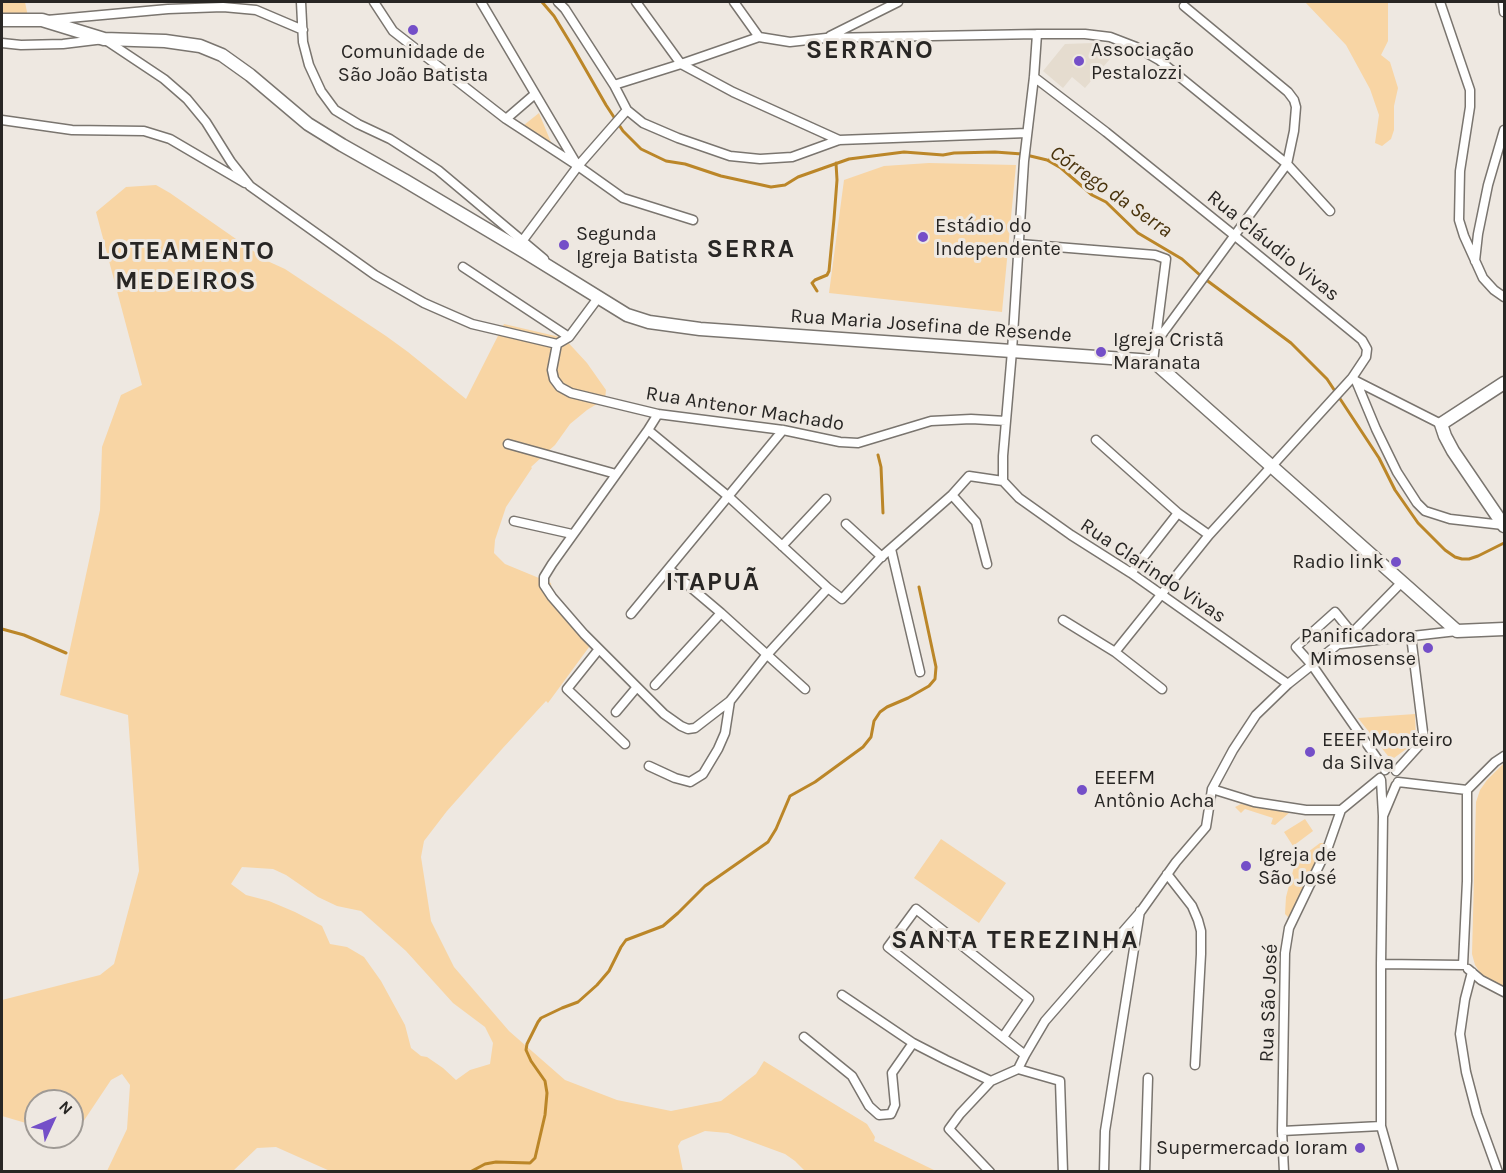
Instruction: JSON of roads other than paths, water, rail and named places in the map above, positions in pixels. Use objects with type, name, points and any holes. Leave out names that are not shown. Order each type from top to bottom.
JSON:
[{"type":"main road","points":[[2,20],[42,20],[104,39],[165,41],[200,46],[222,55],[250,75],[308,124],[524,246]]},
{"type":"main road","name":"Rua Maria Josefina de Resende","points":[[524,246],[598,298],[627,315],[649,322],[712,330],[1154,361]]},
{"type":"main road","points":[[1154,361],[1457,631],[1504,629]]},
{"type":"main road","points":[[1504,383],[1441,424],[1454,451],[1504,525]]},
{"type":"street","name":"Rua Maria Josefina de Resende","points":[[300,2],[303,42],[309,65],[321,92],[335,110],[438,170],[524,246]]},
{"type":"street","points":[[374,2],[393,31],[506,119],[623,198],[693,220]]},
{"type":"street","points":[[481,2],[578,166]]},
{"type":"street","points":[[558,2],[565,9],[614,84],[627,110],[643,123],[730,156],[760,159],[792,157],[839,140],[1027,133]]},
{"type":"street","points":[[636,2],[681,64],[733,92],[839,140]]},
{"type":"street","points":[[734,2],[759,37]]},
{"type":"street","points":[[826,38],[898,2]]},
{"type":"street","points":[[1440,2],[1470,90],[1470,107],[1460,171],[1459,220],[1474,261],[1483,278],[1504,297]]},
{"type":"street","points":[[1503,2],[1504,12]]},
{"type":"street","points":[[1157,341],[1287,164],[1296,107],[1288,92],[1184,6]]},
{"type":"street","points":[[42,20],[168,9],[223,7],[256,10],[303,30]]},
{"type":"street","points":[[614,84],[759,37],[790,42],[826,38],[1037,34],[1085,34],[1110,37],[1136,47],[1159,60],[1287,164],[1330,211]]},
{"type":"street","points":[[648,430],[729,497],[842,599],[882,557],[952,495],[969,476],[1003,481],[1024,161],[1037,34]]},
{"type":"street","points":[[2,43],[63,44],[104,39],[164,79],[187,99],[206,122],[231,162],[250,186]]},
{"type":"street","name":"Rua Cláudio Vivas","points":[[1034,77],[1106,132],[1362,340],[1367,350],[1366,357],[1354,379],[1342,386],[1209,535],[1114,652]]},
{"type":"street","points":[[506,119],[535,94]]},
{"type":"street","points":[[524,246],[578,166],[627,110]]},
{"type":"street","points":[[2,120],[72,130],[144,131],[170,139],[250,186],[375,275],[424,303],[472,324],[557,344],[569,337],[598,298]]},
{"type":"street","points":[[1474,261],[1488,184],[1504,130]]},
{"type":"street","points":[[1020,244],[1155,255],[1166,259],[1154,361]]},
{"type":"street","points":[[463,267],[569,337]]},
{"type":"street","name":"Rua Antenor Machado","points":[[557,344],[552,370],[554,379],[560,387],[581,396],[658,414],[783,430],[840,442],[858,443],[931,421],[961,419],[1006,421]]},
{"type":"street","points":[[1354,379],[1441,424]]},
{"type":"street","points":[[1354,379],[1397,472],[1417,503],[1425,511],[1450,519],[1504,525]]},
{"type":"street","points":[[658,414],[544,577],[544,585],[552,597],[584,634],[664,714],[681,726],[688,729],[695,728],[730,701],[767,655],[828,588]]},
{"type":"street","points":[[631,614],[783,430]]},
{"type":"street","points":[[1096,440],[1178,513],[1209,535]]},
{"type":"street","points":[[508,444],[616,474]]},
{"type":"street","name":"Rua Clarindo Vivas","points":[[1003,481],[1019,498],[1071,535],[1131,573],[1288,684]]},
{"type":"street","points":[[952,495],[976,522],[987,564]]},
{"type":"street","points":[[782,546],[826,499]]},
{"type":"street","points":[[1131,573],[1178,513]]},
{"type":"street","points":[[514,521],[572,534]]},
{"type":"street","points":[[846,524],[882,557]]},
{"type":"street","points":[[891,549],[920,672]]},
{"type":"street","points":[[669,569],[805,689]]},
{"type":"street","points":[[990,1172],[949,1129],[991,1081],[1018,1069],[1045,1021],[1141,911],[1167,874],[1206,827],[1212,789],[1233,750],[1256,715],[1288,684],[1352,633],[1402,582]]},
{"type":"street","points":[[1352,633],[1335,612],[1296,647],[1312,665],[1382,776],[1384,786],[1390,787],[1397,784],[1467,790]]},
{"type":"street","points":[[655,685],[721,614]]},
{"type":"street","points":[[1063,620],[1114,652],[1162,689]]},
{"type":"street","points":[[1339,644],[1457,631]]},
{"type":"street","points":[[1396,771],[1424,740],[1411,636]]},
{"type":"street","points":[[599,649],[567,689],[625,744]]},
{"type":"street","points":[[616,712],[637,687]]},
{"type":"street","points":[[649,766],[690,782],[703,774],[725,734],[730,701]]},
{"type":"street","points":[[1463,965],[1467,881],[1467,790],[1504,756]]},
{"type":"street","points":[[1212,789],[1254,802],[1306,810],[1341,810],[1391,768],[1400,776],[1383,816]]},
{"type":"street","points":[[1382,776],[1381,1126],[1394,1172]]},
{"type":"street","name":"Rua São José","points":[[1284,1172],[1282,1131],[1285,953],[1289,928],[1328,847],[1341,810]]},
{"type":"street","points":[[1167,874],[1192,906],[1201,931],[1195,1065]]},
{"type":"street","points":[[1003,1037],[1029,999],[916,909],[888,947],[1025,1055]]},
{"type":"street","points":[[1104,1172],[1105,1131],[1141,911]]},
{"type":"street","points":[[1381,964],[1463,965],[1481,980],[1504,992]]},
{"type":"street","points":[[1472,972],[1460,1034],[1466,1072],[1477,1114],[1498,1172]]},
{"type":"street","points":[[842,995],[913,1043],[991,1081]]},
{"type":"street","points":[[804,1037],[852,1076],[869,1106],[879,1115],[891,1114],[896,1105],[892,1073],[913,1043]]},
{"type":"street","points":[[1018,1069],[1060,1081],[1063,1172]]},
{"type":"street","points":[[1145,1172],[1148,1078]]},
{"type":"street","points":[[1282,1131],[1381,1126]]},
{"type":"waterway","name":"Córrego da Serra","points":[[542,2],[554,16],[623,131],[641,149],[666,161],[771,187],[785,185],[798,177],[849,159],[904,152],[943,155],[995,152],[1022,154],[1047,160],[1061,168],[1092,195],[1106,202],[1138,233],[1182,259],[1201,276],[1291,343],[1327,379],[1379,458],[1395,490],[1418,523],[1445,550],[1455,557],[1469,559],[1504,543]]},
{"type":"waterway","name":"Córrego da Serra","points":[[1049,161],[1052,155]]},
{"type":"waterway","points":[[817,291],[812,283],[827,275],[829,271],[837,180],[836,163]]},
{"type":"waterway","points":[[878,455],[881,467],[883,513]]},
{"type":"waterway","points":[[470,1172],[485,1164],[530,1163],[535,1158],[545,1115],[547,1093],[545,1081],[526,1050],[541,1018],[578,1002],[609,971],[626,940],[663,926],[705,886],[768,842],[790,796],[815,782],[863,747],[871,737],[874,721],[880,712],[929,686],[935,679],[936,667],[919,587]]},
{"type":"waterway","points":[[2,629],[24,635],[66,653]]},
{"type":"place","name":"Comunidade de São João Batista","points":[[413,30]]},
{"type":"place","name":"Associação Pestalozzi","points":[[1079,61]]},
{"type":"place","name":"Estádio do Independente","points":[[923,237]]},
{"type":"place","name":"Segunda Igreja Batista","points":[[564,245]]},
{"type":"place","name":"Igreja Cristã Maranata","points":[[1101,352]]},
{"type":"place","name":"Radio link","points":[[1396,562]]},
{"type":"place","name":"Panificadora Mimosense","points":[[1428,648]]},
{"type":"place","name":"EEEF Monteiro da Silva","points":[[1310,752]]},
{"type":"place","name":"EEEFM Antônio Acha","points":[[1082,790]]},
{"type":"place","name":"Igreja de São José","points":[[1246,866]]},
{"type":"place","name":"Supermercado Ioram","points":[[1360,1148]]},
{"type":"district","name":"SERRANO","points":[[870,51]]},
{"type":"district","name":"SERRA","points":[[751,250]]},
{"type":"district","name":"LOTEAMENTO MEDEIROS","points":[[186,267]]},
{"type":"district","name":"ITAPUÃ","points":[[713,583]]},
{"type":"district","name":"SANTA TEREZINHA","points":[[1015,941]]}]
